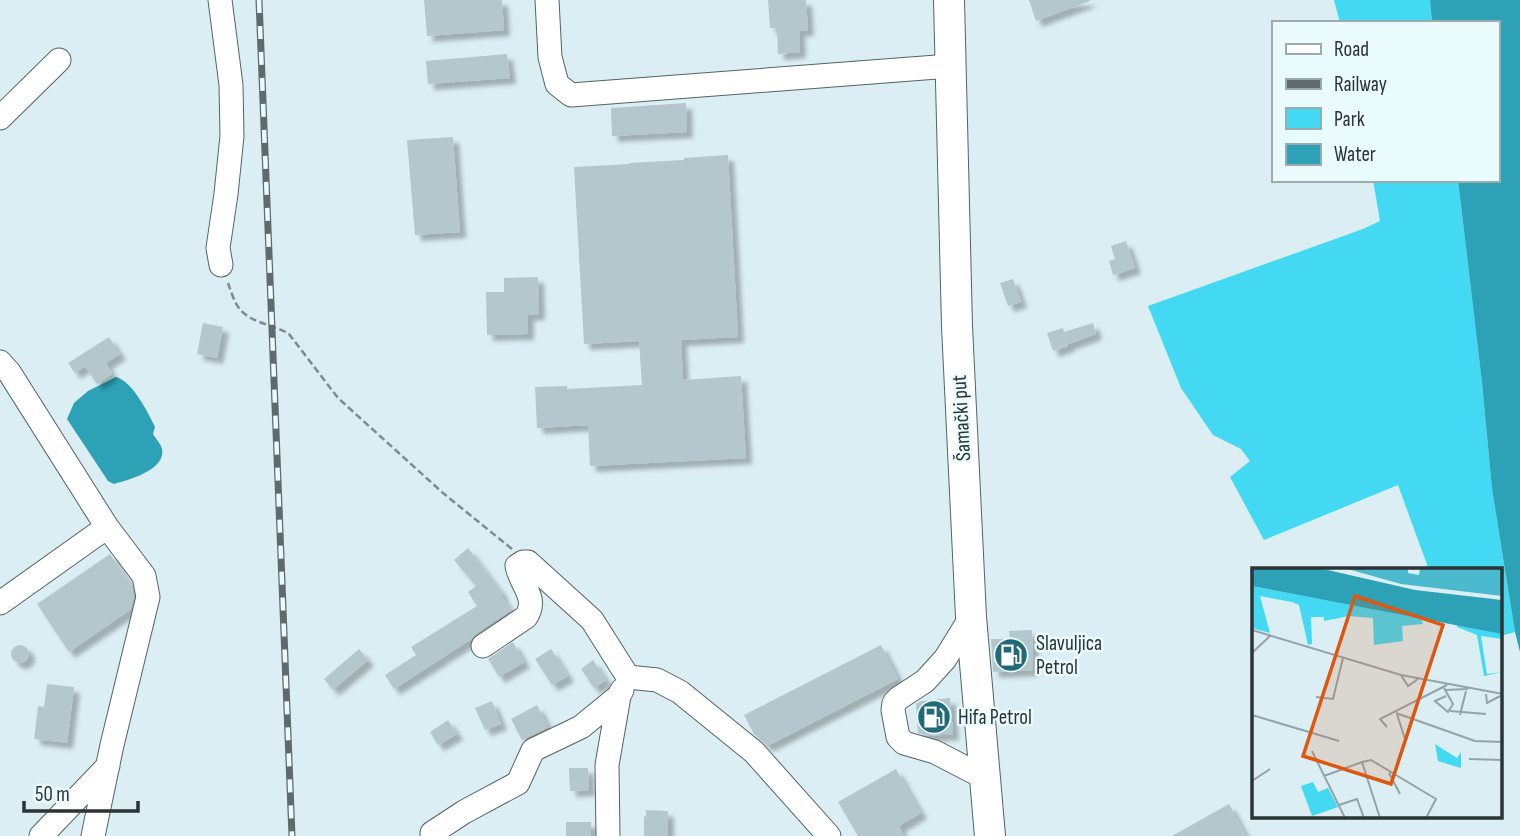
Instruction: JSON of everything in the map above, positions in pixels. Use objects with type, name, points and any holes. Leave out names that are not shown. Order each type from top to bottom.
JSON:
[{"type":"main road","name":"Šamački put","points":[[949,0],[957,326],[971,617],[990,836]]},
{"type":"street","points":[[220,0],[231,85],[232,136],[218,248],[221,265]]},
{"type":"street","points":[[547,0],[550,57],[557,84],[571,95],[950,66]]},
{"type":"street","points":[[0,118],[59,60]]},
{"type":"street","points":[[0,362],[9,372],[107,527],[144,576],[148,597],[93,836]]},
{"type":"street","points":[[0,603],[107,527]]},
{"type":"street","points":[[483,646],[526,617],[530,611],[529,592],[518,572],[519,563],[528,562],[592,620],[624,687],[607,765],[608,836]]},
{"type":"street","points":[[971,617],[945,659],[925,681],[899,698],[893,709],[898,737],[904,743],[935,752],[985,778]]},
{"type":"street","points":[[432,833],[518,783],[533,750],[581,727],[624,687],[657,680],[680,692],[754,752],[829,836]]},
{"type":"street","points":[[41,836],[108,766]]},
{"type":"path","points":[[221,265],[240,309],[254,319],[289,334],[338,398],[443,493],[528,562]]},
{"type":"green space","points":[[1334,0],[1430,0],[1432,21],[1339,21]]},
{"type":"green space","points":[[1373,182],[1458,182],[1492,489],[1515,632],[1502,636],[1502,568],[1428,568],[1398,485],[1264,540],[1230,477],[1250,461],[1241,449],[1213,435],[1181,388],[1148,306],[1380,221]]},
{"type":"water","points":[[1430,0],[1520,0],[1520,652],[1492,489],[1458,182],[1499,182],[1499,21],[1432,21]]},
{"type":"water","points":[[116,377],[128,384],[148,413],[155,427],[153,434],[160,443],[162,456],[153,468],[145,473],[114,484],[108,481],[67,419],[74,403],[88,391]]},
{"type":"building","points":[[424,0],[502,0],[504,30],[427,36]]},
{"type":"building","points":[[768,0],[806,0],[808,30],[799,31],[800,52],[778,54],[777,28],[770,28]]},
{"type":"building","points":[[1029,0],[1090,0],[1090,1],[1036,21]]},
{"type":"building","points":[[507,54],[510,78],[428,84],[426,61]]},
{"type":"building","points":[[686,103],[687,132],[612,136],[611,108]]},
{"type":"building","points":[[453,137],[460,232],[415,235],[407,140]]},
{"type":"building","points":[[728,155],[738,337],[681,340],[683,380],[741,376],[746,458],[590,466],[588,425],[537,428],[535,387],[567,386],[567,389],[642,385],[639,341],[584,344],[574,167]]},
{"type":"building","points":[[1126,241],[1135,268],[1113,275],[1109,261],[1115,259],[1111,246]]},
{"type":"building","points":[[538,277],[539,314],[528,315],[528,334],[487,335],[486,292],[504,292],[504,278]]},
{"type":"building","points":[[1013,279],[1021,302],[1008,306],[1000,283]]},
{"type":"building","points":[[203,323],[223,327],[217,358],[197,354]]},
{"type":"building","points":[[1093,323],[1096,334],[1053,351],[1047,333],[1063,328],[1064,332]]},
{"type":"building","points":[[109,337],[120,354],[106,363],[112,374],[97,384],[85,366],[75,373],[68,363]]},
{"type":"building","points":[[468,548],[503,594],[501,595],[511,610],[394,689],[385,675],[416,655],[411,647],[477,606],[468,592],[476,586],[454,560]]},
{"type":"building","points":[[110,554],[131,585],[134,597],[130,610],[69,652],[37,604]]},
{"type":"building","name":"Slavuljica Petrol","points":[[1032,630],[1033,670],[993,672],[991,639],[1010,639],[1009,631]]},
{"type":"building","points":[[513,642],[524,662],[499,677],[488,659]]},
{"type":"building","points":[[20,645],[26,648],[29,654],[26,660],[20,663],[14,660],[11,654],[14,648]]},
{"type":"building","points":[[881,645],[898,679],[767,746],[754,734],[744,715]]},
{"type":"building","points":[[359,649],[368,660],[333,690],[324,679]]},
{"type":"building","points":[[551,649],[568,676],[552,685],[535,659]]},
{"type":"building","points":[[593,660],[606,680],[594,688],[581,669]]},
{"type":"building","points":[[47,684],[74,687],[67,743],[34,739],[38,706],[44,707]]},
{"type":"building","name":"Hifa Petrol","points":[[950,698],[953,734],[929,736],[918,733],[916,704]]},
{"type":"building","points":[[492,701],[501,724],[485,730],[475,708]]},
{"type":"building","points":[[537,705],[548,727],[522,740],[511,719]]},
{"type":"building","points":[[448,720],[457,734],[438,745],[430,732]]},
{"type":"building","points":[[569,768],[588,768],[589,790],[570,791]]},
{"type":"building","points":[[896,769],[921,813],[899,826],[904,836],[858,836],[838,802]]},
{"type":"building","points":[[1229,804],[1246,836],[1172,836]]},
{"type":"building","points":[[646,810],[668,811],[668,836],[644,836]]},
{"type":"building","points":[[566,822],[591,822],[591,836],[566,836]]},
{"type":"railway","points":[[259,0],[292,836]]},
{"type":"place","name":"Slavuljica Petrol","points":[[1011,655]]},
{"type":"place","name":"Hifa Petrol","points":[[934,717]]}]
